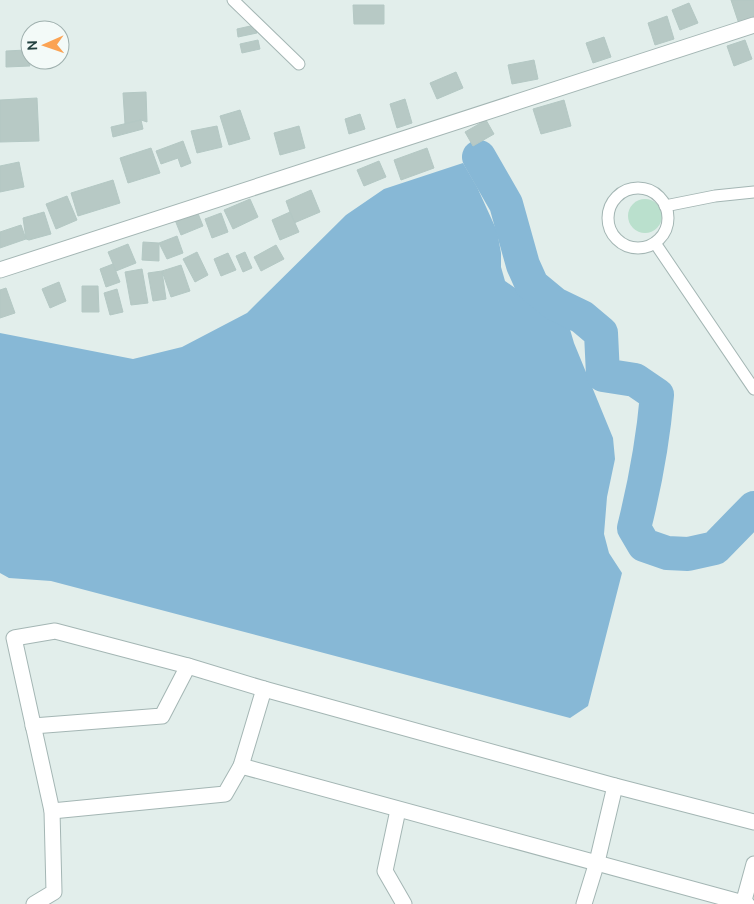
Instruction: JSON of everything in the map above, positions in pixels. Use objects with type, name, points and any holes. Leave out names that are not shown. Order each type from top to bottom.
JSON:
[{"type":"street","points":[[0,270],[754,25]]},
{"type":"street","points":[[34,904],[54,892],[52,811],[14,638],[56,631],[616,786],[754,822]]},
{"type":"street","points":[[33,726],[162,716],[188,666]]},
{"type":"street","points":[[52,811],[225,794],[241,766],[264,688]]},
{"type":"street","points":[[241,766],[398,810],[597,862],[744,904],[754,864]]},
{"type":"street","points":[[584,904],[597,862],[616,786]]},
{"type":"street","points":[[398,810],[385,871],[404,904]]},
{"type":"lane","points":[[233,0],[299,64]]},
{"type":"lane","points":[[632,188],[642,188],[660,198],[668,216],[662,236],[655,242],[646,247],[636,248],[626,246],[618,241],[608,225],[610,206],[615,198],[632,188]]},
{"type":"lane","points":[[665,206],[715,196],[754,192]]},
{"type":"lane","points":[[655,242],[754,389]]},
{"type":"green space","points":[[645,199],[652,200],[657,204],[661,209],[661,223],[657,228],[652,232],[645,233],[638,232],[633,228],[629,223],[628,216],[629,209],[633,204],[638,200]]},
{"type":"water","points":[[463,163],[477,187],[497,231],[501,253],[501,267],[505,281],[569,326],[574,343],[613,438],[615,459],[607,497],[604,534],[609,553],[622,573],[588,706],[570,718],[51,581],[9,578],[0,573],[0,333],[133,359],[182,347],[247,313],[346,215],[384,189]]},
{"type":"building","points":[[731,0],[754,0],[754,19],[739,24]]},
{"type":"building","points":[[689,3],[698,23],[680,30],[672,10]]},
{"type":"building","points":[[353,5],[384,5],[384,24],[354,24]]},
{"type":"building","points":[[667,16],[674,39],[655,45],[648,23]]},
{"type":"building","points":[[255,25],[257,33],[238,37],[237,29]]},
{"type":"building","points":[[604,37],[611,57],[593,63],[586,43]]},
{"type":"building","points":[[258,40],[260,49],[242,53],[240,44]]},
{"type":"building","points":[[745,40],[752,59],[734,66],[727,46]]},
{"type":"building","points":[[20,50],[20,66],[6,67],[6,51]]},
{"type":"building","points":[[534,60],[538,79],[512,84],[508,65]]},
{"type":"building","points":[[456,72],[463,88],[437,99],[430,83]]},
{"type":"building","points":[[146,92],[147,122],[141,120],[125,124],[123,93]]},
{"type":"building","points":[[37,98],[39,141],[0,142],[0,100]]},
{"type":"building","points":[[405,99],[412,123],[397,128],[390,104]]},
{"type":"building","points":[[564,100],[571,126],[541,134],[533,109]]},
{"type":"building","points":[[240,110],[250,139],[229,145],[220,116]]},
{"type":"building","points":[[360,114],[365,129],[349,134],[345,119]]},
{"type":"building","points":[[141,120],[143,129],[113,137],[111,127]]},
{"type":"building","points":[[486,120],[494,134],[473,146],[465,132]]},
{"type":"building","points":[[217,126],[222,147],[197,153],[191,131]]},
{"type":"building","points":[[299,126],[305,148],[280,155],[274,133]]},
{"type":"building","points":[[183,141],[191,163],[181,167],[178,158],[161,164],[156,151]]},
{"type":"building","points":[[151,148],[160,173],[128,183],[120,158]]},
{"type":"building","points":[[427,148],[434,168],[401,180],[394,160]]},
{"type":"building","points":[[379,161],[386,177],[364,186],[357,170]]},
{"type":"building","points":[[19,162],[24,187],[0,192],[0,166]]},
{"type":"building","points":[[113,180],[120,203],[78,216],[71,193]]},
{"type":"building","points":[[311,190],[320,212],[294,223],[286,201]]},
{"type":"building","points":[[67,196],[77,220],[56,229],[46,204]]},
{"type":"building","points":[[250,199],[258,217],[233,229],[224,210]]},
{"type":"building","points":[[197,211],[203,226],[181,235],[175,220]]},
{"type":"building","points":[[44,212],[51,234],[29,240],[26,239],[23,218]]},
{"type":"building","points":[[290,212],[299,232],[280,240],[272,220]]},
{"type":"building","points":[[221,213],[228,232],[212,238],[205,219]]},
{"type":"building","points":[[21,225],[26,239],[0,248],[0,232]]},
{"type":"building","points":[[177,236],[183,253],[167,259],[159,243]]},
{"type":"building","points":[[143,242],[159,243],[159,261],[142,260]]},
{"type":"building","points":[[128,244],[136,263],[116,271],[108,252]]},
{"type":"building","points":[[276,245],[284,259],[261,271],[254,257]]},
{"type":"building","points":[[197,252],[208,275],[195,282],[183,259]]},
{"type":"building","points":[[245,252],[252,268],[243,272],[236,256]]},
{"type":"building","points":[[228,253],[236,270],[221,276],[214,259]]},
{"type":"building","points":[[113,264],[120,282],[106,287],[100,269]]},
{"type":"building","points":[[181,265],[190,291],[171,297],[162,271]]},
{"type":"building","points":[[142,269],[148,303],[131,305],[125,272]]},
{"type":"building","points":[[162,271],[166,299],[153,301],[148,273]]},
{"type":"building","points":[[59,282],[66,301],[50,308],[42,289]]},
{"type":"building","points":[[82,286],[98,286],[99,312],[82,312]]},
{"type":"building","points":[[6,288],[15,313],[0,318],[0,290]]},
{"type":"building","points":[[117,289],[123,312],[110,315],[104,293]]},
{"type":"waterway","points":[[479,157],[506,204],[523,265],[532,285],[555,304],[582,317],[601,333],[603,375],[635,380],[657,395],[648,462],[634,528],[644,545],[667,553],[688,554],[715,548],[754,508]]}]
